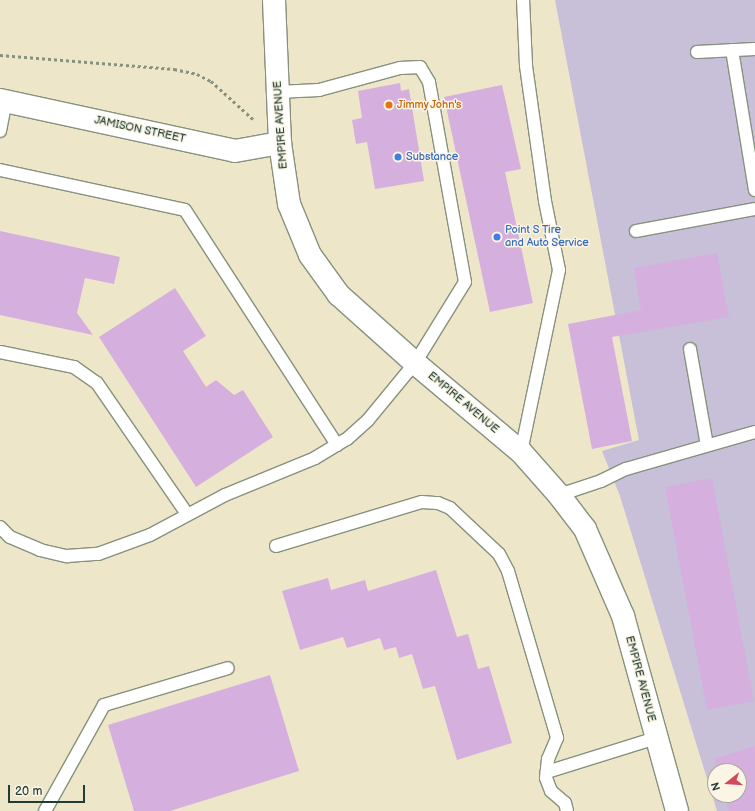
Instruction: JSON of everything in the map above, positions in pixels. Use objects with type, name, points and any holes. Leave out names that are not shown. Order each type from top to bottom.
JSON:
[{"type":"street","name":"EMPIRE AVENUE","points":[[274,0],[280,143],[289,204],[310,255],[339,295],[415,363],[521,452],[559,495],[585,529],[623,616],[677,811]]},
{"type":"street","name":"JAMISON STREET","points":[[3,100],[235,151],[280,143]]},
{"type":"lane","points":[[521,452],[559,270],[545,201],[526,65],[523,0]]},
{"type":"lane","points":[[697,52],[755,49]]},
{"type":"lane","points":[[732,50],[755,190]]},
{"type":"lane","points":[[0,527],[10,537],[40,550],[67,556],[98,554],[150,535],[225,495],[315,458],[337,445],[368,420],[415,363],[465,282],[429,82],[420,68],[400,68],[319,90],[278,92]]},
{"type":"lane","points":[[0,131],[3,100]]},
{"type":"lane","points":[[0,170],[185,210],[337,445]]},
{"type":"lane","points":[[636,231],[755,209]]},
{"type":"lane","points":[[690,349],[707,445]]},
{"type":"lane","points":[[0,352],[74,368],[97,383],[187,514]]},
{"type":"lane","points":[[559,495],[601,481],[626,469],[755,432]]},
{"type":"lane","points":[[276,546],[422,502],[438,503],[450,508],[499,554],[508,571],[557,738],[548,759],[546,778],[551,791],[565,803],[567,811]]},
{"type":"lane","points":[[46,811],[104,705],[228,668]]},
{"type":"lane","points":[[547,772],[656,738]]},
{"type":"path","points":[[0,55],[174,69],[197,74],[211,81],[280,143]]},
{"type":"shaded area","points":[[555,0],[755,0],[755,811],[717,811],[715,803],[747,803],[747,763],[707,763],[707,779],[620,496],[602,451],[639,440]]},
{"type":"building","points":[[400,83],[401,91],[409,89],[424,181],[375,189],[367,142],[356,144],[352,120],[362,118],[358,91]]},
{"type":"building","name":"Point S Tire and Auto Service","points":[[502,85],[521,169],[505,172],[533,303],[490,312],[444,97]]},
{"type":"building","points":[[0,231],[120,257],[114,284],[85,278],[77,313],[93,335],[0,315]]},
{"type":"building","points":[[717,253],[729,317],[612,337],[632,441],[592,449],[568,324],[641,310],[634,268]]},
{"type":"building","points":[[175,288],[206,336],[183,351],[206,387],[216,380],[234,395],[243,390],[273,437],[196,487],[99,337]]},
{"type":"building","points":[[712,478],[754,701],[707,710],[665,487]]},
{"type":"building","points":[[436,570],[457,637],[468,634],[478,669],[489,666],[512,743],[457,760],[435,686],[423,689],[412,654],[399,658],[396,647],[384,650],[380,638],[347,648],[343,637],[300,650],[282,591],[328,578],[331,590],[365,580],[368,591]]},
{"type":"building","points":[[270,675],[299,771],[170,811],[134,811],[108,725]]},
{"type":"building","points":[[755,746],[755,811],[729,811],[726,803],[747,803],[747,763],[715,763],[714,759]]},
{"type":"place","name":"Jimmy John's","points":[[389,105]]},
{"type":"place","name":"Substance","points":[[398,157]]},
{"type":"place","name":"Point S Tire and Auto Service","points":[[497,237]]}]
